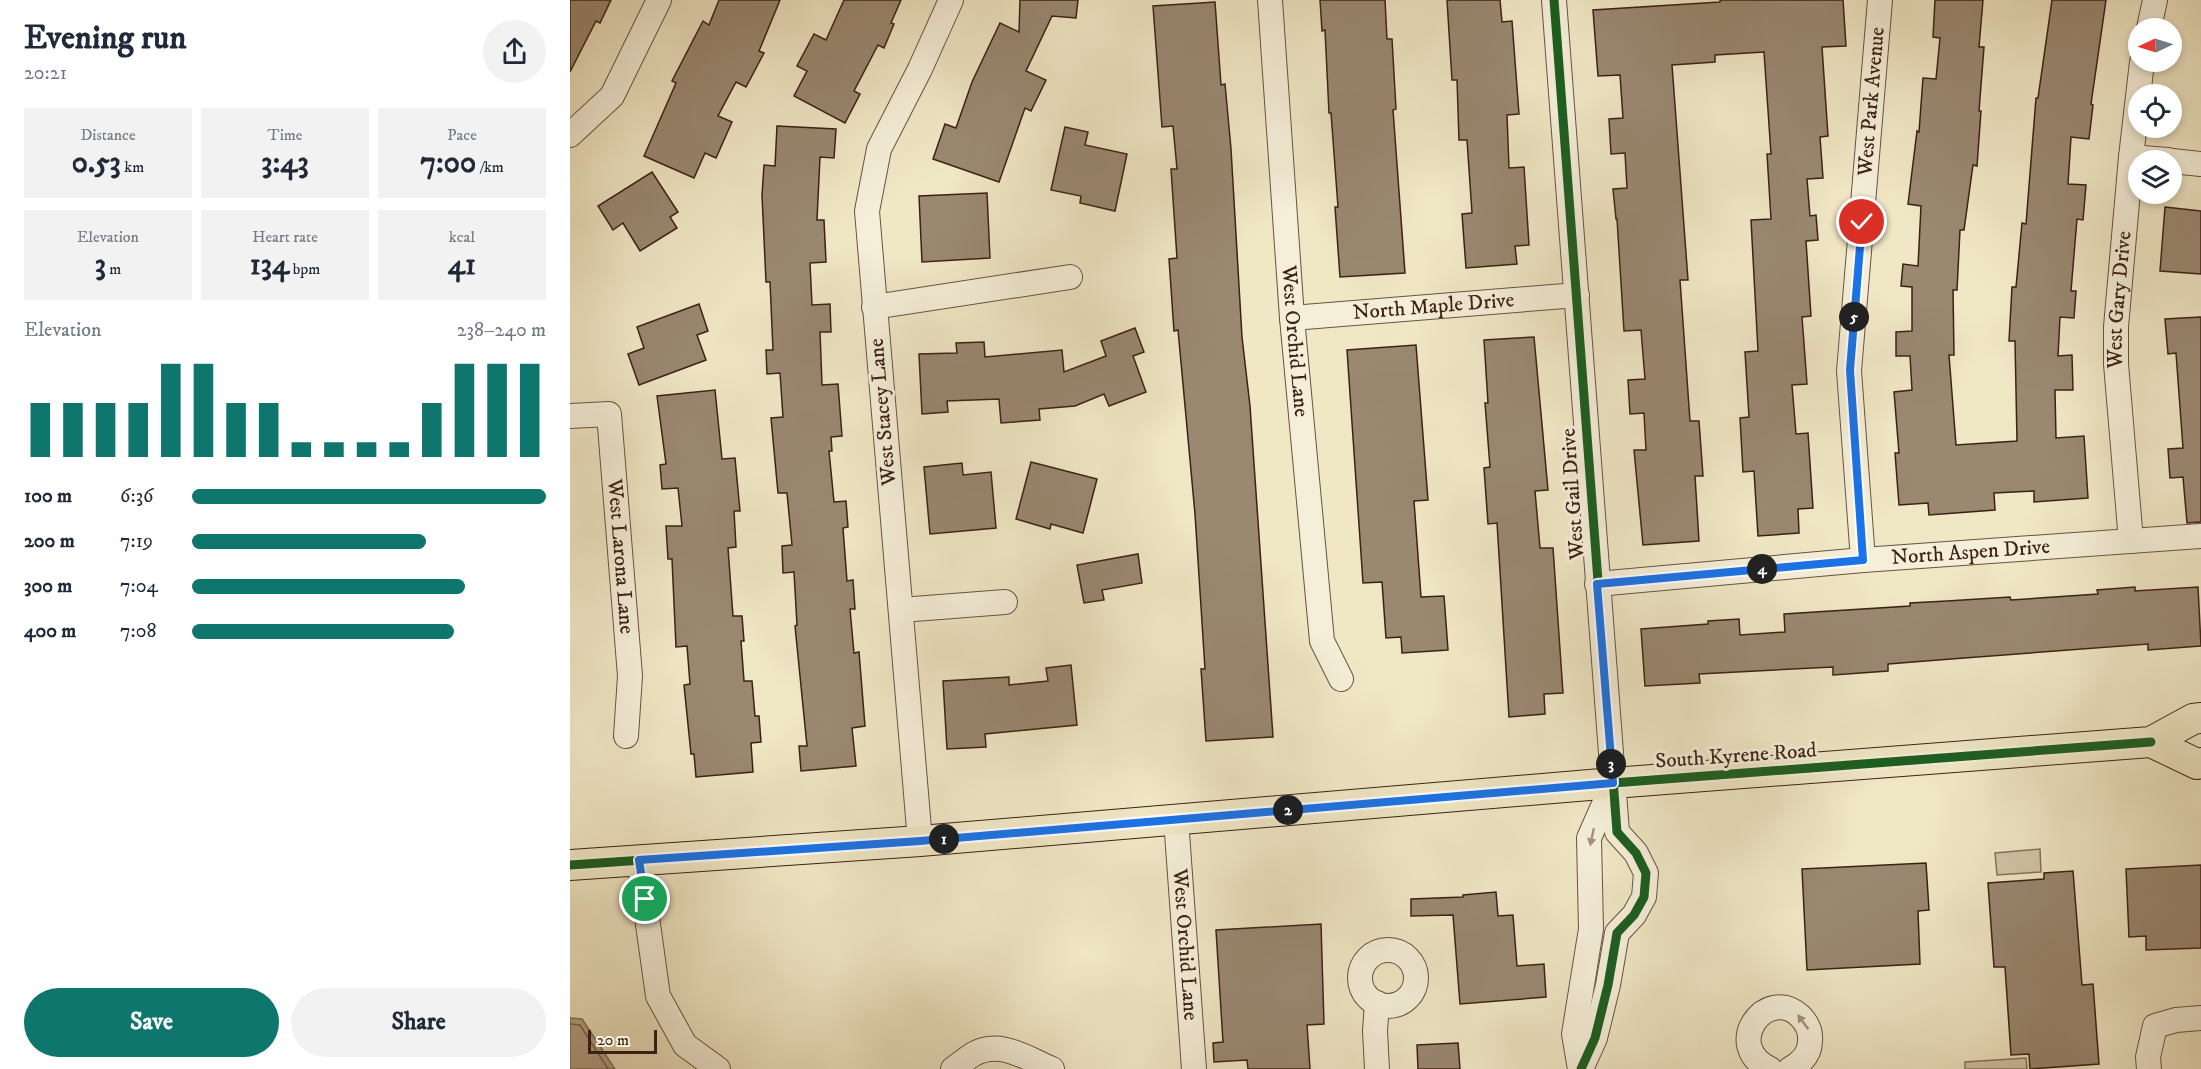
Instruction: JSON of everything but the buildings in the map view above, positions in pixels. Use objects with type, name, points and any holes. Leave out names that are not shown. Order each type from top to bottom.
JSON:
[{"type":"main road","name":"South Kyrene Road","points":[[570,865],[920,841],[1613,783],[2151,742],[2193,719],[2201,718]]},
{"type":"main road","name":"South Kyrene Road","points":[[2151,742],[2201,764]]},
{"type":"street","points":[[570,135],[612,96],[659,0]]},
{"type":"street","name":"West Stacey Lane","points":[[920,841],[867,211],[879,149],[920,69],[951,0]]},
{"type":"street","name":"West Orchid Lane","points":[[1270,0],[1292,318],[1322,641],[1341,679]]},
{"type":"street","name":"West Gail Drive","points":[[1554,0],[1617,832],[1636,853],[1646,873],[1644,897],[1634,915],[1617,933],[1608,985],[1595,1038],[1581,1069]]},
{"type":"street","name":"West Park Avenue","points":[[1863,560],[1850,370],[1880,0]]},
{"type":"street","points":[[2151,18],[2155,0]]},
{"type":"street","name":"West Gary Drive","points":[[2132,150],[2141,72]]},
{"type":"street","points":[[2182,162],[2201,164]]},
{"type":"street","name":"West Gary Drive","points":[[2128,191],[2116,327],[2116,364],[2131,541]]},
{"type":"street","points":[[874,307],[1070,277]]},
{"type":"street","name":"North Maple Drive","points":[[1292,318],[1577,295]]},
{"type":"street","name":"West Larona Lane","points":[[570,416],[609,414],[630,676],[626,736]]},
{"type":"street","name":"North Aspen Drive","points":[[1597,584],[1863,560],[2201,536]]},
{"type":"street","points":[[901,610],[1005,602]]},
{"type":"street","name":"West Gail Drive","points":[[1581,1069],[1574,1034],[1591,928],[1589,838],[1613,783]]},
{"type":"street","name":"West Orchid Lane","points":[[1176,819],[1194,1069]]},
{"type":"street","points":[[639,860],[658,996],[685,1045],[718,1069]]},
{"type":"street","points":[[1591,928],[1617,933]]},
{"type":"street","points":[[1377,1004],[1375,1031],[1377,1069]]},
{"type":"street","points":[[1770,1069],[1754,1059],[1750,1050],[1749,1030],[1761,1014],[1770,1009],[1779,1008],[1789,1009],[1798,1014],[1809,1029],[1811,1038],[1805,1057],[1799,1065],[1790,1069]]},
{"type":"street","points":[[2149,1069],[2148,1057],[2155,1026],[2176,1020],[2201,1018]]},
{"type":"street","points":[[953,1069],[974,1053],[991,1049],[1012,1050],[1052,1069]]},
{"type":"shaded area","points":[[2040,849],[2041,872],[1997,875],[1995,853]]},
{"type":"shaded area","points":[[2026,1058],[2027,1069],[1965,1069],[1965,1062]]},
{"type":"water","points":[[570,1018],[582,1019],[615,1069],[570,1069]]},
{"type":"cycle path","points":[[1554,0],[1617,832],[1636,853],[1646,873],[1644,897],[1634,915],[1617,933],[1608,985],[1595,1038],[1581,1069]]},
{"type":"cycle path","points":[[570,865],[920,841],[1613,783],[2151,742]]},
{"type":"route","points":[[645,899],[639,860],[920,841],[1613,783],[1597,584],[1863,560],[1850,370],[1862,222]]}]
